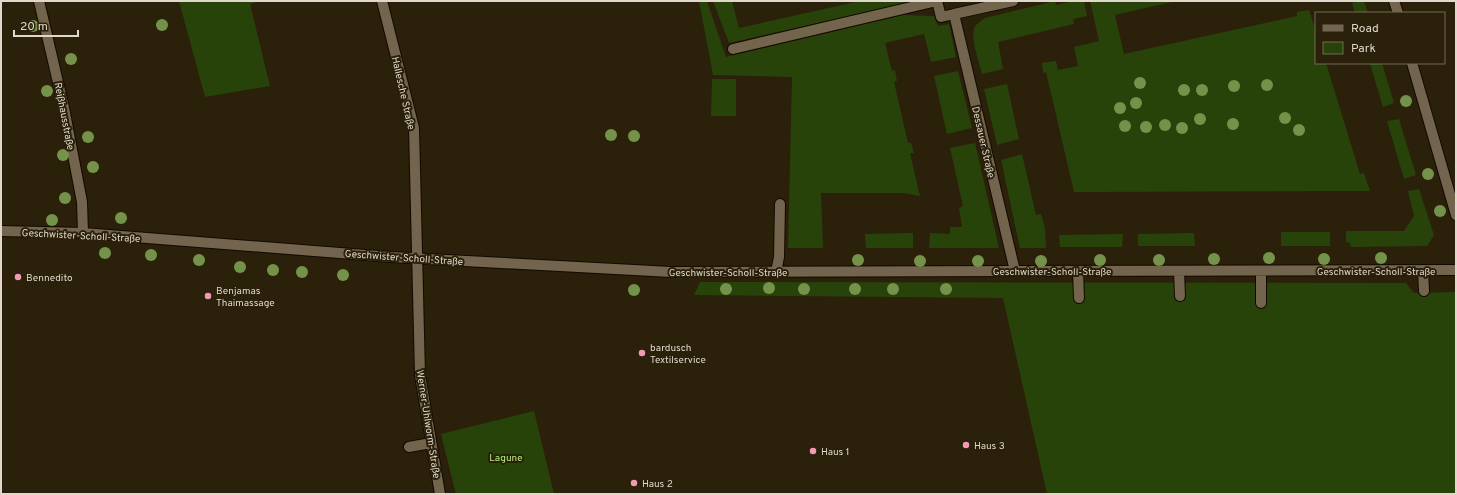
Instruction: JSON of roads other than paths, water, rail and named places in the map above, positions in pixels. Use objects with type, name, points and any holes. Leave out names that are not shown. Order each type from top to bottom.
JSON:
[{"type":"street","name":"Reißhausstraße","points":[[39,1],[67,124],[82,202],[83,233]]},
{"type":"street","name":"Hallesche Straße","points":[[382,1],[414,128],[417,258]]},
{"type":"street","points":[[733,48],[937,1],[940,17],[1013,1]]},
{"type":"street","points":[[1394,1],[1398,12]]},
{"type":"street","name":"Dessauer Straße","points":[[954,14],[1015,271]]},
{"type":"street","points":[[1412,64],[1456,215]]},
{"type":"street","points":[[776,272],[779,257],[780,204]]},
{"type":"street","name":"Geschwister-Scholl-Straße","points":[[1,231],[83,233],[417,258],[671,272],[1456,270]]},
{"type":"street","name":"Werner-Uhlworm-Straße","points":[[417,258],[420,375],[440,494]]},
{"type":"street","points":[[1078,271],[1079,298]]},
{"type":"street","points":[[1179,271],[1180,296]]},
{"type":"street","points":[[1261,271],[1261,303]]},
{"type":"street","points":[[1423,271],[1424,291]]},
{"type":"street","points":[[409,447],[431,443]]},
{"type":"place","name":"Bennedito","points":[[18,277]]},
{"type":"place","name":"Benjamas Thaimassage","points":[[208,296]]},
{"type":"place","name":"bardusch Textilservice","points":[[642,353]]},
{"type":"place","name":"Haus 3","points":[[966,445]]},
{"type":"place","name":"Haus 1","points":[[813,451]]},
{"type":"place","name":"Haus 2","points":[[634,483]]},
{"type":"park label","name":"Lagune","points":[[506,457]]}]
